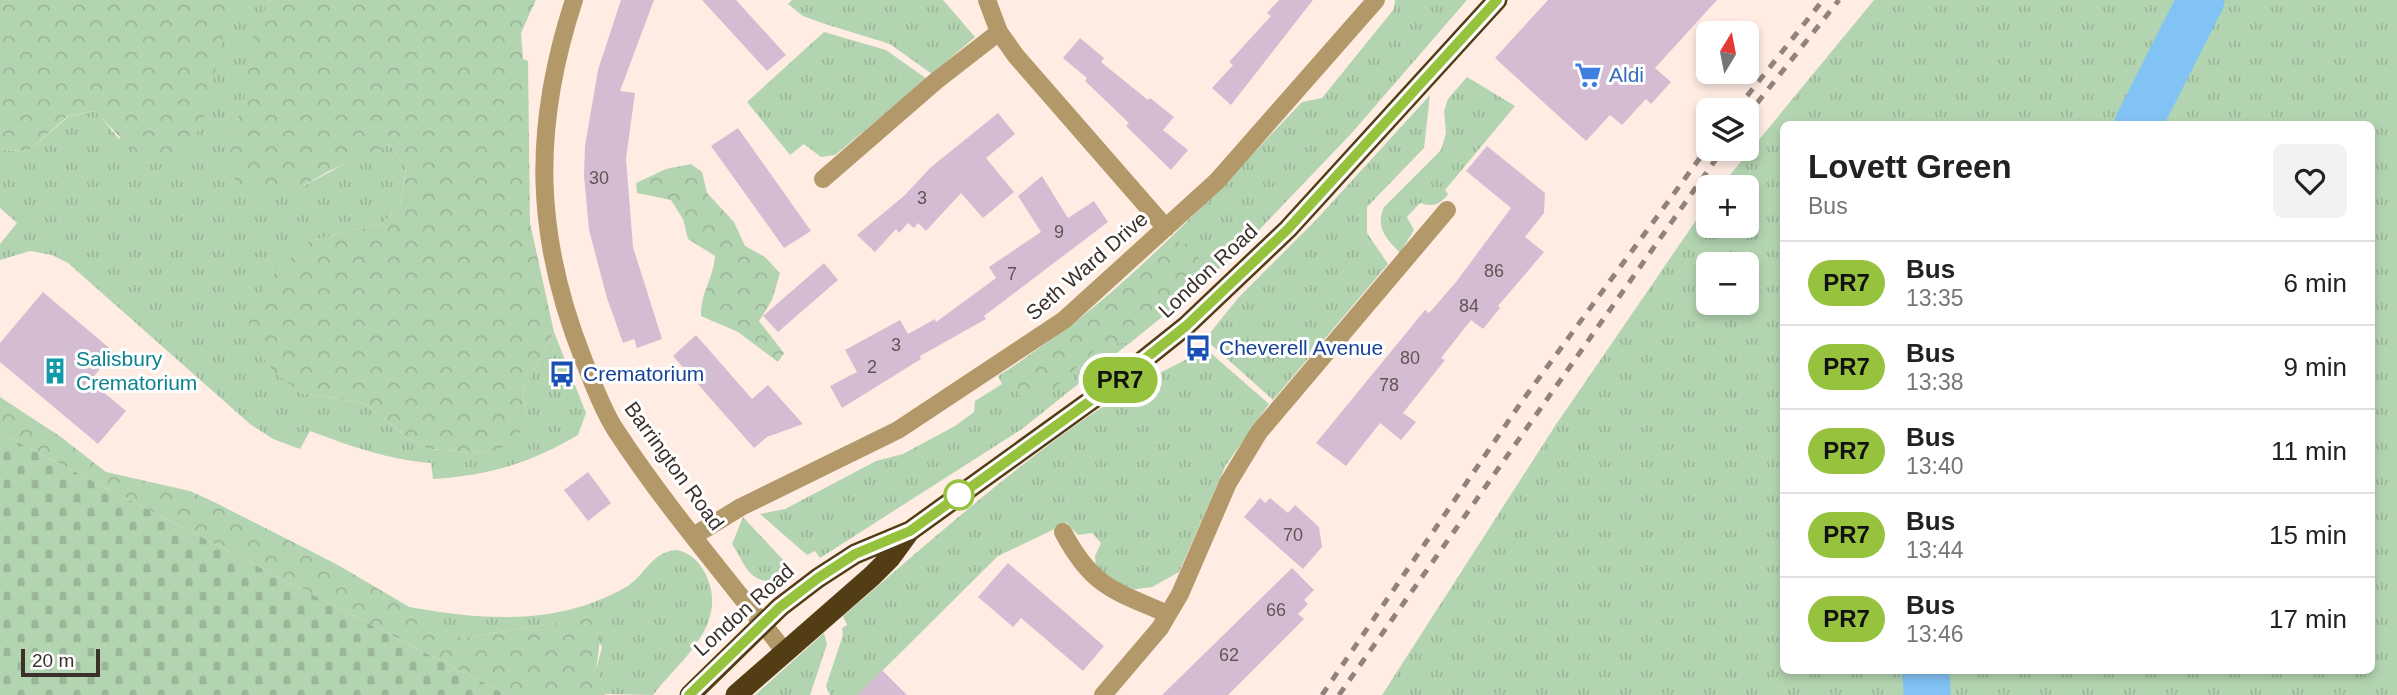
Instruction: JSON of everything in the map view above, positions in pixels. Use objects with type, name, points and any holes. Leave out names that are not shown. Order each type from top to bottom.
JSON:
[{"type":"highway","name":"London Road","points":[[690,695],[763,623],[809,585],[855,554],[910,531],[1111,386],[1186,326],[1288,229],[1497,0]]},
{"type":"highway","name":"London Road","points":[[736,695],[890,558],[910,531]]},
{"type":"street","name":"Barrington Road","points":[[574,0],[562,36],[547,108],[544,187],[548,243],[575,337],[613,427],[785,652]]},
{"type":"street","points":[[987,0],[999,32],[1016,56],[1166,228]]},
{"type":"street","name":"Seth Ward Drive","points":[[695,535],[741,507],[858,451],[939,406],[1064,320],[1235,161],[1376,0]]},
{"type":"street","points":[[823,179],[936,80],[999,32]]},
{"type":"street","points":[[1103,695],[1145,647],[1168,614],[1228,483],[1259,432],[1447,210]]},
{"type":"street","points":[[1063,532],[1076,557],[1099,583],[1168,614]]},
{"type":"green space","points":[[0,0],[232,0],[205,115],[193,142],[173,163],[142,160],[95,111],[68,116],[28,151],[0,150]]},
{"type":"green space","points":[[232,0],[271,0],[256,26],[244,102],[230,139],[296,190],[365,153],[390,145],[406,168],[400,205],[382,224],[310,241],[302,393],[364,403],[406,437],[428,449],[486,453],[527,417],[522,393],[554,332],[586,413],[578,435],[543,453],[508,466],[472,475],[433,479],[431,463],[385,456],[310,431],[300,449],[273,439],[250,424],[68,263],[52,255],[30,251],[0,260],[0,244],[17,223],[0,208],[0,150],[28,151],[69,116],[96,111],[119,139],[227,12]]},
{"type":"green space","points":[[271,0],[536,0],[521,33],[523,59],[528,61],[530,223],[554,332],[522,393],[527,417],[515,443],[486,453],[428,449],[406,437],[364,403],[302,393],[276,374],[249,342],[249,314],[276,271],[310,241],[382,224],[400,205],[406,168],[390,145],[329,171],[296,190],[241,187],[227,169],[230,139],[244,101],[254,28]]},
{"type":"green space","points":[[792,0],[943,0],[975,37],[932,74],[890,44],[803,16],[788,4]]},
{"type":"green space","points":[[1395,0],[1467,0],[1350,135],[1237,253],[1182,301],[1022,429],[820,558],[815,551],[807,555],[760,514],[785,509],[876,461],[903,454],[955,426],[974,412],[975,401],[1002,384],[998,376],[1041,348],[1121,284],[1195,213],[1302,102],[1322,98],[1394,9]]},
{"type":"green space","points":[[1874,0],[2397,0],[2397,695],[1382,695],[1555,426],[1696,220],[1696,238],[1759,238],[1759,175],[1730,175],[1741,161],[1759,161],[1759,140]]},
{"type":"green space","points":[[824,32],[886,50],[927,79],[835,155],[821,157],[804,144],[790,155],[747,102]]},
{"type":"green space","points":[[1467,77],[1515,106],[1445,190],[1448,194],[1445,198],[1436,204],[1420,203],[1407,217],[1414,230],[1400,253],[1381,227],[1384,207],[1441,150],[1446,133],[1444,111],[1448,99]]},
{"type":"green space","points":[[1430,95],[1424,148],[1367,207],[1367,233],[1388,264],[1273,400],[1205,339],[1239,297],[1315,221]]},
{"type":"green space","points":[[691,164],[702,172],[707,193],[734,222],[745,246],[765,257],[780,273],[772,300],[759,321],[784,353],[778,362],[738,332],[701,316],[715,256],[688,239],[683,219],[671,200],[637,193],[636,183],[666,169]]},
{"type":"green space","points":[[1169,240],[1193,246],[1202,265],[1198,287],[1130,343],[1113,343],[1094,351],[1048,394],[1040,398],[1021,396],[1013,386],[1011,368],[1096,307]]},
{"type":"green space","points":[[1206,349],[1269,404],[1226,465],[1179,572],[1152,587],[1130,590],[1096,568],[1095,556],[1101,543],[1092,533],[1078,535],[1067,523],[998,556],[858,695],[830,695],[826,686],[843,635],[842,628],[847,625],[843,616],[979,500],[1049,445],[1122,394]]},
{"type":"green space","points":[[0,397],[61,437],[106,472],[190,491],[214,502],[338,565],[462,638],[561,622],[583,611],[602,625],[596,670],[605,695],[507,695],[0,433]]},
{"type":"green space","points":[[0,433],[507,695],[0,695]]},
{"type":"green space","points":[[743,517],[788,565],[782,570],[787,582],[764,581],[751,574],[732,544]]},
{"type":"green space","points":[[676,550],[689,555],[703,569],[711,591],[712,609],[699,640],[653,695],[604,694],[596,670],[602,647],[583,612],[561,622],[462,638],[404,606],[489,617],[517,617],[573,609],[626,587],[654,559]]},
{"type":"green space","points":[[824,633],[827,644],[810,695],[755,695]]},
{"type":"building","points":[[621,0],[654,0],[620,91],[635,93],[626,158],[633,247],[662,339],[637,348],[634,339],[623,343],[607,298],[589,230],[584,175],[585,146],[598,70]]},
{"type":"building","points":[[702,0],[736,0],[786,55],[767,71]]},
{"type":"building","points":[[1279,0],[1313,0],[1231,105],[1212,88],[1233,65],[1229,62],[1271,16],[1267,13]]},
{"type":"building","name":"Aldi","points":[[1548,0],[1717,0],[1655,68],[1671,82],[1651,104],[1646,99],[1622,125],[1610,115],[1586,141],[1495,58]]},
{"type":"building","points":[[1080,38],[1104,58],[1101,62],[1174,117],[1163,130],[1188,150],[1171,170],[1126,126],[1129,123],[1085,81],[1087,78],[1063,58]]},
{"type":"building","points":[[998,113],[1015,134],[986,158],[1014,192],[983,218],[961,193],[926,231],[918,223],[914,228],[908,223],[899,233],[896,229],[875,252],[857,235],[905,195],[930,168]]},
{"type":"building","points":[[738,128],[811,231],[784,248],[711,146]]},
{"type":"building","points":[[1487,146],[1545,193],[1544,213],[1525,237],[1544,252],[1498,306],[1500,308],[1483,329],[1471,320],[1441,358],[1445,360],[1403,413],[1416,422],[1401,440],[1380,423],[1346,466],[1316,443],[1425,310],[1429,313],[1456,282],[1511,208],[1466,171]]},
{"type":"building","points":[[1042,176],[1068,218],[1094,201],[1108,222],[984,316],[986,319],[920,356],[921,359],[842,408],[830,386],[857,372],[845,350],[900,320],[908,334],[935,319],[936,322],[996,278],[989,267],[1041,232],[1018,196]]},
{"type":"building","points":[[824,263],[838,280],[778,332],[763,316]]},
{"type":"building","name":"Salisbury Crematorium","points":[[43,292],[114,352],[90,381],[126,411],[98,444],[0,362],[0,343]]},
{"type":"building","points":[[696,335],[752,399],[768,385],[803,424],[767,437],[754,448],[673,356]]},
{"type":"building","points":[[588,472],[611,503],[588,521],[564,490]]},
{"type":"building","points":[[1260,498],[1265,503],[1270,498],[1288,513],[1295,505],[1319,527],[1322,547],[1303,569],[1244,517]]},
{"type":"building","points":[[1008,563],[1104,646],[1083,671],[1021,618],[1013,627],[978,597]]},
{"type":"building","points":[[1292,568],[1314,590],[1304,600],[1308,604],[1298,614],[1304,619],[1228,695],[1162,695]]},
{"type":"building","points":[[882,670],[907,695],[858,695]]},
{"type":"waterway","points":[[2140,121],[2201,0]]},
{"type":"waterway","points":[[1926,674],[1927,695]]},
{"type":"railway","points":[[1745,98],[1823,0]]},
{"type":"railway","points":[[1759,101],[1839,0]]},
{"type":"railway","points":[[1322,695],[1520,404],[1698,161]]},
{"type":"railway","points":[[1339,695],[1715,161]]},
{"type":"bus line","name":"PR7","points":[[689,695],[780,607],[818,578],[855,554],[910,531],[1166,344],[1288,229],[1497,0]]},
{"type":"place","name":"Aldi","points":[[1588,75]]},
{"type":"place","name":"Cheverell Avenue","points":[[1198,348]]},
{"type":"place","name":"Salisbury Crematorium","points":[[55,371]]},
{"type":"place","name":"Crematorium","points":[[562,374]]}]
